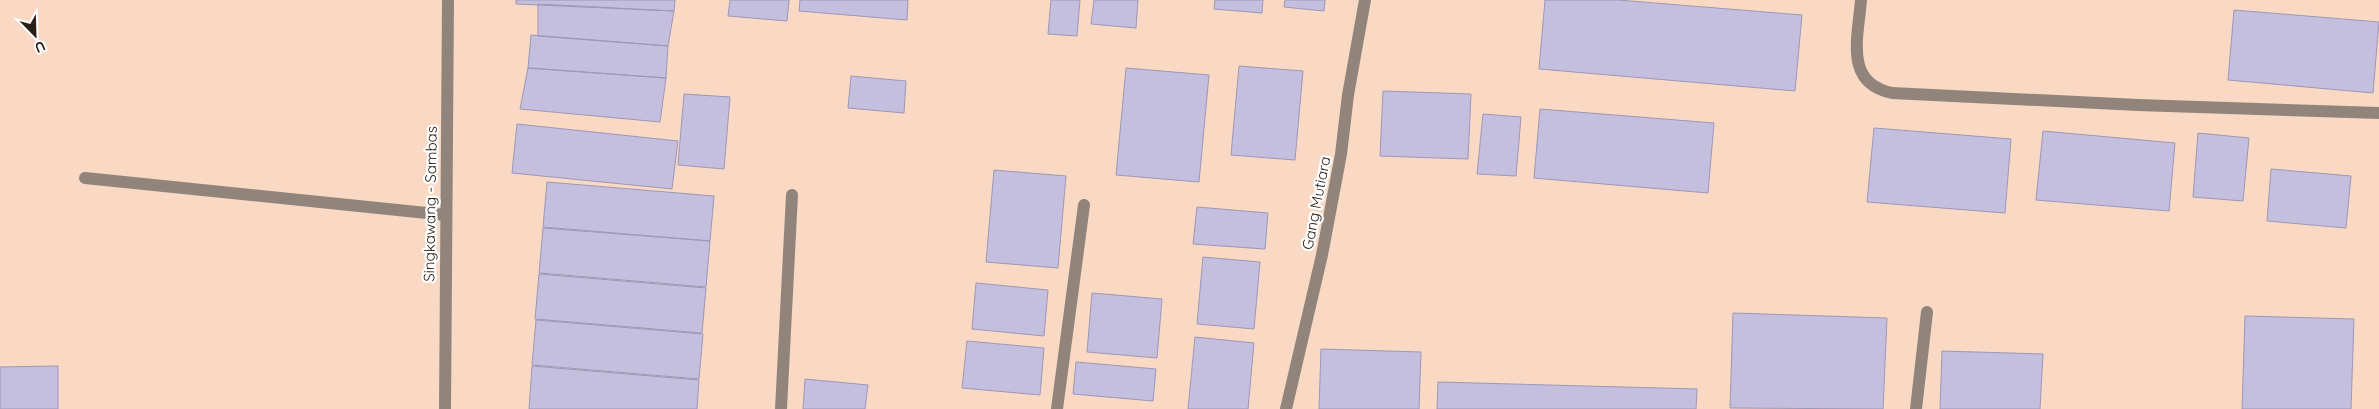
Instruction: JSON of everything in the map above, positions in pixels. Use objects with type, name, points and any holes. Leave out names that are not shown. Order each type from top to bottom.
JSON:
[{"type":"street","name":"Singkawang - Sambas","points":[[445,409],[448,0]]},
{"type":"street","name":"Gang Mutiara","points":[[1286,409],[1322,255],[1341,154],[1348,95],[1365,0]]},
{"type":"street","points":[[1861,0],[1857,51],[1860,70],[1867,82],[1878,90],[1892,93],[2138,104],[2379,112]]},
{"type":"street","points":[[85,178],[446,215]]},
{"type":"street","points":[[781,409],[792,194]]},
{"type":"street","points":[[1057,409],[1084,205]]},
{"type":"street","points":[[1916,409],[1927,312]]},
{"type":"building","points":[[516,0],[675,0],[674,11],[516,4]]},
{"type":"building","points":[[730,0],[789,0],[787,21],[728,16]]},
{"type":"building","points":[[800,0],[908,0],[907,20],[799,11]]},
{"type":"building","points":[[1051,0],[1080,0],[1077,36],[1048,34]]},
{"type":"building","points":[[1094,0],[1138,0],[1136,28],[1091,24]]},
{"type":"building","points":[[1215,0],[1263,0],[1262,13],[1214,9]]},
{"type":"building","points":[[1285,0],[1325,0],[1324,11],[1284,7]]},
{"type":"building","points":[[1545,0],[1618,0],[1802,15],[1795,91],[1539,69]]},
{"type":"building","points":[[538,4],[674,11],[668,46],[538,36]]},
{"type":"building","points":[[2234,10],[2379,22],[2373,93],[2228,80]]},
{"type":"building","points":[[531,35],[668,46],[666,78],[528,68]]},
{"type":"building","points":[[1239,66],[1303,71],[1295,160],[1231,155]]},
{"type":"building","points":[[528,68],[666,78],[660,122],[520,109]]},
{"type":"building","points":[[1126,68],[1209,75],[1199,182],[1116,175]]},
{"type":"building","points":[[851,76],[906,81],[904,113],[848,108]]},
{"type":"building","points":[[1383,91],[1471,94],[1468,159],[1380,156]]},
{"type":"building","points":[[684,94],[730,97],[724,169],[678,165]]},
{"type":"building","points":[[1540,109],[1714,123],[1708,193],[1534,178]]},
{"type":"building","points":[[1483,114],[1521,117],[1516,176],[1477,174]]},
{"type":"building","points":[[517,124],[678,141],[672,189],[512,173]]},
{"type":"building","points":[[1874,128],[2011,139],[2005,213],[1867,202]]},
{"type":"building","points":[[2043,131],[2175,143],[2169,211],[2036,200]]},
{"type":"building","points":[[2198,133],[2249,138],[2243,201],[2193,197]]},
{"type":"building","points":[[2271,169],[2351,176],[2346,228],[2267,221]]},
{"type":"building","points":[[994,170],[1066,176],[1058,268],[986,262]]},
{"type":"building","points":[[547,182],[714,196],[710,241],[543,227]]},
{"type":"building","points":[[1197,207],[1268,213],[1265,249],[1193,244]]},
{"type":"building","points":[[543,228],[710,241],[706,287],[539,273]]},
{"type":"building","points":[[1203,257],[1260,262],[1254,329],[1197,324]]},
{"type":"building","points":[[539,274],[706,288],[702,333],[535,319]]},
{"type":"building","points":[[976,283],[1048,290],[1044,336],[972,329]]},
{"type":"building","points":[[1092,293],[1162,299],[1157,358],[1087,352]]},
{"type":"building","points":[[1733,313],[1887,318],[1883,409],[1730,408]]},
{"type":"building","points":[[2245,316],[2354,319],[2351,409],[2242,409]]},
{"type":"building","points":[[536,320],[703,334],[699,379],[532,365]]},
{"type":"building","points":[[1195,337],[1254,343],[1248,409],[1188,409]]},
{"type":"building","points":[[967,341],[1044,348],[1040,395],[962,388]]},
{"type":"building","points":[[1321,349],[1421,352],[1419,409],[1319,409]]},
{"type":"building","points":[[1942,351],[2043,354],[2040,409],[1940,409]]},
{"type":"building","points":[[1076,362],[1156,369],[1153,401],[1073,394]]},
{"type":"building","points":[[58,366],[58,409],[0,409],[0,367]]},
{"type":"building","points":[[532,366],[699,380],[697,409],[529,409]]},
{"type":"building","points":[[805,379],[868,385],[865,409],[803,409]]},
{"type":"building","points":[[1438,382],[1697,389],[1696,409],[1437,409]]}]
